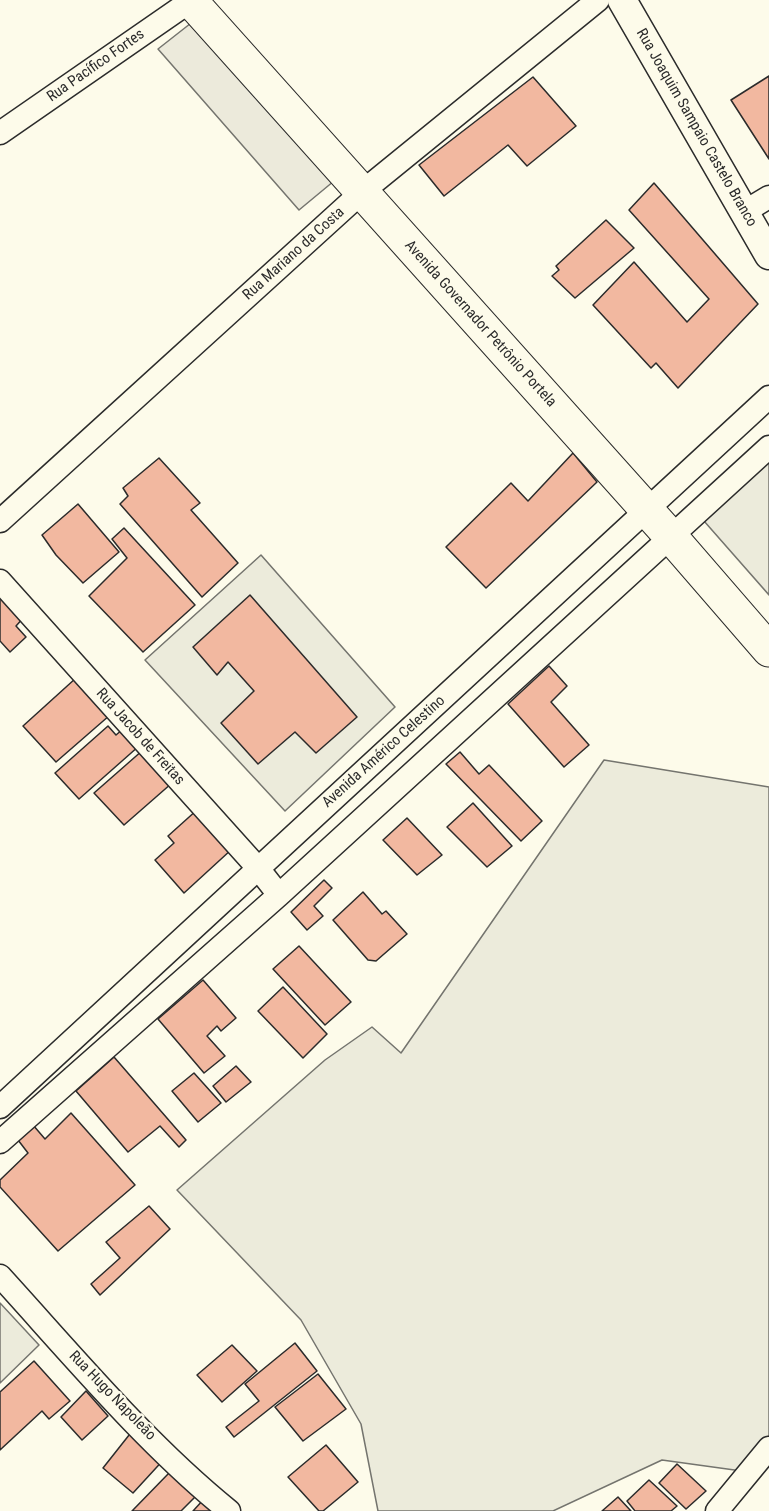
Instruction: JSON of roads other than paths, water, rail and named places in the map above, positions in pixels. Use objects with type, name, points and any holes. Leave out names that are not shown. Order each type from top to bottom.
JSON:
[{"type":"main road","name":"Avenida Governador Petrônio Portela","points":[[191,0],[672,538],[769,650]]},
{"type":"street","name":"Rua Pacífico Fortes","points":[[0,133],[191,0]]},
{"type":"street","name":"Rua Mariano da Costa","points":[[0,521],[362,192],[598,0]]},
{"type":"street","name":"Rua Joaquim Sampaio Castelo Branco","points":[[622,0],[769,255]]},
{"type":"street","points":[[744,212],[769,197]]},
{"type":"street","name":"Avenida Américo Celestino","points":[[0,1107],[257,867],[769,397]]},
{"type":"street","points":[[0,1142],[279,895],[763,453],[732,432]]},
{"type":"street","name":"Rua Jacob de Freitas","points":[[0,581],[257,867],[279,895]]},
{"type":"street","name":"Rua Hugo Napoleão","points":[[0,1276],[85,1370],[201,1489],[229,1511]]},
{"type":"street","points":[[717,1511],[769,1448]]}]
